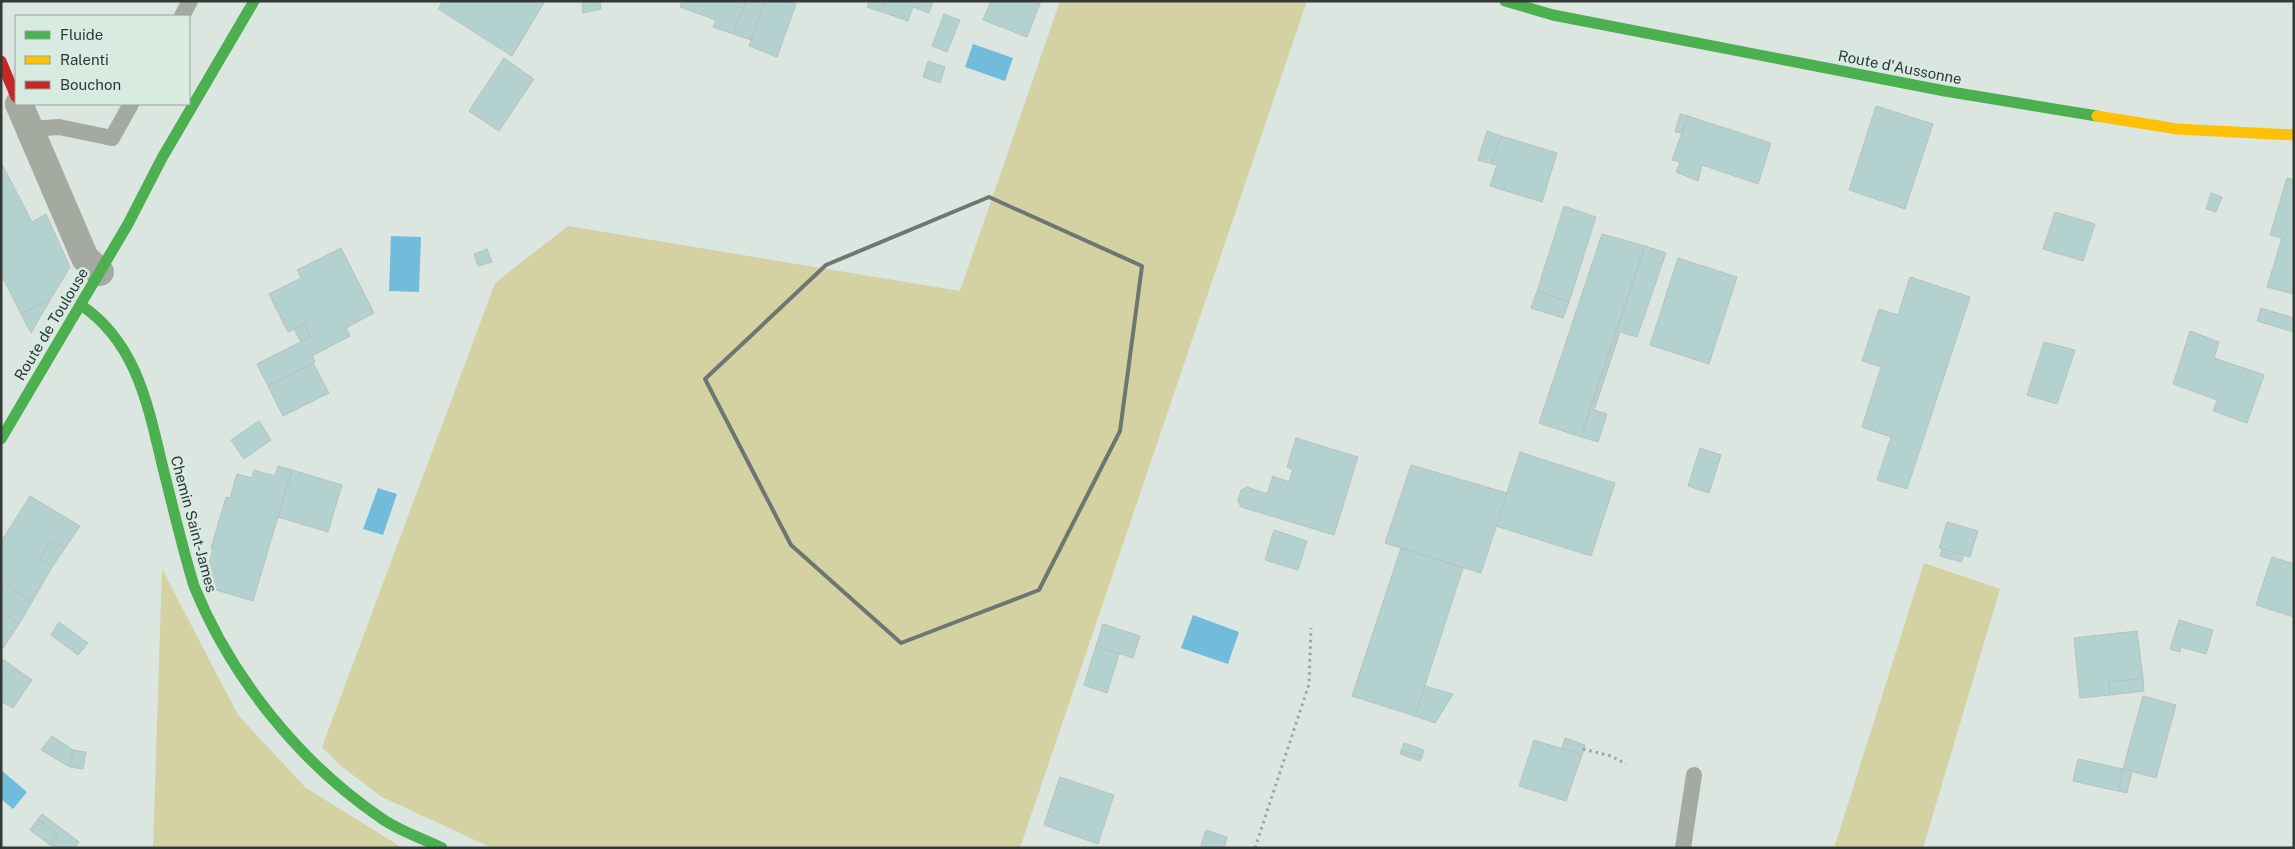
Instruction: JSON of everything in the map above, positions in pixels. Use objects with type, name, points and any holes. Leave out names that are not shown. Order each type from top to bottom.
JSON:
[{"type":"main road","name":"Route de Toulouse","points":[[1,438],[128,224],[162,158],[254,1]]},
{"type":"main road","name":"Route d'Aussonne","points":[[1505,1],[1553,15],[1945,91],[2177,129],[2294,135]]},
{"type":"main road","points":[[1,61],[15,95]]},
{"type":"main road","name":"Route de Toulouse","points":[[128,224],[173,164]]},
{"type":"main road","name":"Chemin Saint-James","points":[[81,305],[99,317],[118,340],[132,362],[149,411],[194,587],[214,634],[244,679],[275,717],[334,781],[381,819],[442,848]]},
{"type":"street","points":[[19,105],[85,258],[100,272]]},
{"type":"lane","points":[[183,15],[190,1]]},
{"type":"lane","points":[[30,129],[59,127],[112,138],[130,105]]},
{"type":"lane","points":[[1683,848],[1694,775]]},
{"type":"path","points":[[1255,848],[1309,684],[1311,628]]},
{"type":"path","points":[[1583,749],[1611,756],[1626,764]]},
{"type":"highlighted area","points":[[989,197],[1142,266],[1120,431],[1039,590],[901,643],[791,545],[705,379],[826,265]]},
{"type":"shaded area","points":[[1060,1],[1307,1],[1020,848],[492,848],[382,797],[341,766],[322,747],[495,283],[568,226],[960,291]]},
{"type":"shaded area","points":[[1924,563],[2000,589],[1923,848],[1834,848]]},
{"type":"shaded area","points":[[162,569],[238,715],[306,788],[403,848],[153,848]]},
{"type":"water","points":[[973,44],[1013,58],[1005,81],[965,67]]},
{"type":"water","points":[[391,236],[421,237],[419,292],[389,291]]},
{"type":"water","points":[[378,488],[397,494],[383,535],[363,529]]},
{"type":"water","points":[[1193,615],[1239,632],[1228,664],[1181,648]]},
{"type":"water","points":[[1,770],[27,792],[13,809],[1,799]]},
{"type":"building","points":[[443,1],[545,1],[512,56],[438,9]]},
{"type":"building","points":[[582,1],[600,1],[601,9],[583,13]]},
{"type":"building","points":[[682,1],[746,1],[733,34],[713,27],[716,20],[680,7]]},
{"type":"building","points":[[746,1],[765,1],[751,40],[733,34]]},
{"type":"building","points":[[765,1],[788,1],[796,4],[777,57],[749,46]]},
{"type":"building","points":[[869,1],[885,1],[882,12],[867,7]]},
{"type":"building","points":[[885,1],[933,1],[929,13],[913,7],[908,21],[882,12]]},
{"type":"building","points":[[991,1],[1041,1],[1027,37],[983,20]]},
{"type":"building","points":[[944,14],[960,20],[947,52],[932,46]]},
{"type":"building","points":[[504,58],[534,79],[499,131],[469,111]]},
{"type":"building","points":[[928,61],[945,67],[940,83],[923,77]]},
{"type":"building","points":[[1876,106],[1933,124],[1905,209],[1849,190]]},
{"type":"building","points":[[1680,114],[1688,116],[1681,133],[1675,132]]},
{"type":"building","points":[[1688,116],[1771,143],[1758,184],[1702,165],[1698,181],[1676,172],[1680,162],[1672,160]]},
{"type":"building","points":[[1487,131],[1501,136],[1492,164],[1478,160]]},
{"type":"building","points":[[1501,136],[1557,153],[1542,202],[1490,186],[1497,165],[1492,164]]},
{"type":"building","points":[[1,162],[32,222],[46,214],[70,267],[50,300],[21,314],[4,280],[1,281]]},
{"type":"building","points":[[2287,178],[2294,180],[2294,294],[2267,287],[2282,238],[2270,235]]},
{"type":"building","points":[[2211,193],[2222,197],[2216,212],[2206,209]]},
{"type":"building","points":[[1564,206],[1596,217],[1569,302],[1537,291]]},
{"type":"building","points":[[2055,212],[2095,224],[2083,261],[2043,249]]},
{"type":"building","points":[[1602,234],[1645,246],[1581,437],[1539,423]]},
{"type":"building","points":[[1645,246],[1666,253],[1637,337],[1620,332],[1594,410],[1607,414],[1598,442],[1581,437]]},
{"type":"building","points":[[341,248],[374,313],[346,328],[350,336],[312,356],[315,362],[268,386],[257,364],[310,337],[304,324],[288,332],[269,294],[301,278],[297,270]]},
{"type":"building","points":[[487,249],[492,262],[478,266],[474,254]]},
{"type":"building","points":[[1678,258],[1737,277],[1709,364],[1650,345]]},
{"type":"building","points":[[1910,277],[1970,297],[1907,489],[1877,480],[1891,437],[1862,427],[1881,367],[1862,361],[1879,309],[1898,315]]},
{"type":"building","points":[[1537,291],[1569,302],[1563,318],[1531,308]]},
{"type":"building","points":[[50,300],[31,333],[21,314]]},
{"type":"building","points":[[2261,308],[2294,318],[2294,332],[2257,321]]},
{"type":"building","points":[[304,324],[310,337],[301,342],[294,329]]},
{"type":"building","points":[[2190,331],[2219,342],[2214,358],[2264,375],[2247,423],[2213,411],[2217,400],[2173,384]]},
{"type":"building","points":[[2044,342],[2075,350],[2057,404],[2027,395]]},
{"type":"building","points":[[313,363],[329,393],[283,416],[268,386]]},
{"type":"building","points":[[259,421],[271,440],[244,459],[231,440]]},
{"type":"building","points":[[1296,438],[1358,457],[1334,535],[1241,507],[1238,501],[1241,490],[1247,487],[1267,494],[1273,476],[1289,482],[1293,470],[1287,467]]},
{"type":"building","points":[[1700,448],[1721,455],[1709,493],[1688,486]]},
{"type":"building","points":[[1520,452],[1615,483],[1591,556],[1496,526]]},
{"type":"building","points":[[1411,465],[1507,493],[1481,573],[1385,543]]},
{"type":"building","points":[[278,466],[292,470],[253,601],[206,587],[210,575],[206,574],[213,549],[211,548],[226,497],[230,498],[237,474],[252,478],[254,470],[275,476]]},
{"type":"building","points":[[292,470],[342,485],[328,532],[278,517]]},
{"type":"building","points":[[30,496],[80,526],[65,548],[52,540],[40,558],[52,567],[32,602],[1,580],[1,542]]},
{"type":"building","points":[[1947,522],[1978,531],[1970,557],[1939,548]]},
{"type":"building","points":[[1274,530],[1307,541],[1298,570],[1265,560]]},
{"type":"building","points":[[52,540],[65,548],[52,567],[40,558]]},
{"type":"building","points":[[1401,548],[1463,568],[1415,716],[1352,696]]},
{"type":"building","points":[[1942,549],[1964,555],[1961,562],[1940,556]]},
{"type":"building","points":[[2272,557],[2294,564],[2294,617],[2256,605]]},
{"type":"building","points":[[1,580],[32,602],[19,624],[1,611]]},
{"type":"building","points":[[1,611],[19,624],[1,651]]},
{"type":"building","points":[[2179,620],[2213,630],[2206,654],[2181,647],[2180,652],[2170,649]]},
{"type":"building","points":[[59,622],[88,643],[78,655],[51,635]]},
{"type":"building","points":[[1103,624],[1140,636],[1133,658],[1096,646]]},
{"type":"building","points":[[2137,631],[2143,678],[2109,682],[2110,695],[2080,698],[2074,638]]},
{"type":"building","points":[[1096,646],[1119,654],[1107,693],[1084,685]]},
{"type":"building","points":[[1,658],[32,680],[13,708],[1,701],[1,680],[4,676],[1,675]]},
{"type":"building","points":[[2143,678],[2144,691],[2110,695],[2109,682]]},
{"type":"building","points":[[1425,686],[1453,694],[1435,723],[1415,716]]},
{"type":"building","points":[[2143,696],[2176,705],[2156,778],[2123,769]]},
{"type":"building","points":[[52,736],[73,750],[70,767],[41,750]]},
{"type":"building","points":[[1565,738],[1585,745],[1582,755],[1562,748]]},
{"type":"building","points":[[1534,740],[1582,755],[1566,801],[1519,786]]},
{"type":"building","points":[[1404,743],[1424,750],[1422,757],[1401,751]]},
{"type":"building","points":[[73,750],[86,752],[83,769],[70,767]]},
{"type":"building","points":[[1401,751],[1422,757],[1420,761],[1400,754]]},
{"type":"building","points":[[2078,759],[2123,769],[2118,791],[2073,781]]},
{"type":"building","points":[[2123,769],[2132,771],[2127,793],[2118,791]]},
{"type":"building","points":[[1060,777],[1114,795],[1098,844],[1044,825]]},
{"type":"building","points":[[42,814],[79,842],[75,848],[53,848],[50,845],[58,834],[38,819]]},
{"type":"building","points":[[38,819],[58,834],[50,845],[30,830]]},
{"type":"building","points":[[1206,830],[1227,837],[1224,848],[1200,848]]},
{"type":"traffic: fast","points":[[1,439],[128,224],[162,158],[254,1]]},
{"type":"traffic: fast","points":[[1505,1],[1553,15],[1945,91],[2097,116]]},
{"type":"traffic: fast","points":[[81,305],[100,320],[128,357],[152,422],[194,586],[209,620],[227,653],[248,685],[296,744],[322,771],[351,796],[388,823],[442,848]]},
{"type":"traffic: slow","points":[[2097,116],[2177,129],[2294,135]]},
{"type":"traffic: jam","points":[[1,61],[15,95]]}]
